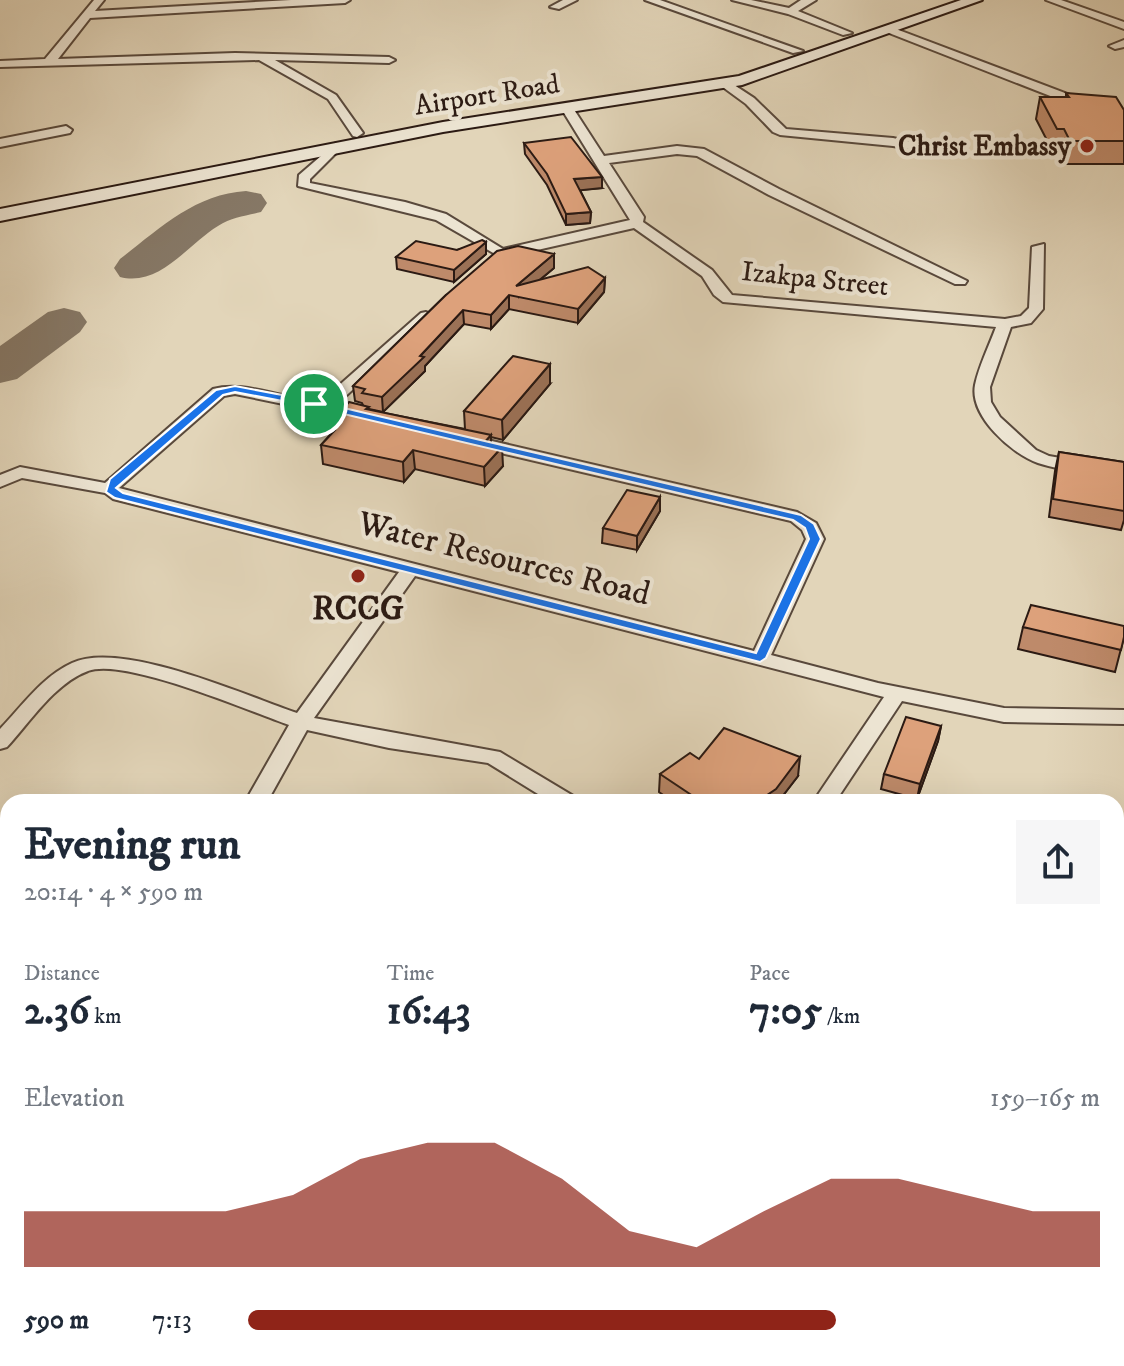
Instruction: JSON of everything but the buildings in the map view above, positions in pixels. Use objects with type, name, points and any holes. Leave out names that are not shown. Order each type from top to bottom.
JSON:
[{"type":"main road","name":"Airport Road","points":[[0,215],[30,203],[357,133],[690,80],[752,66],[946,0]]},
{"type":"main road","name":"Airport Road","points":[[0,205],[30,203],[443,127],[724,83],[759,75],[975,0]]},
{"type":"street","points":[[49,62],[99,0]]},
{"type":"street","points":[[87,15],[345,0]]},
{"type":"street","points":[[555,7],[572,0]]},
{"type":"street","points":[[650,0],[797,51]]},
{"type":"street","points":[[737,0],[791,12],[847,33]]},
{"type":"street","points":[[791,12],[799,4],[811,0]]},
{"type":"street","points":[[1051,0],[1124,26]]},
{"type":"street","points":[[888,29],[1096,110]]},
{"type":"street","points":[[261,57],[332,97],[357,133]]},
{"type":"street","points":[[0,64],[261,57],[389,60]]},
{"type":"street","points":[[724,83],[750,101],[777,129],[784,132],[893,142],[945,151]]},
{"type":"street","name":"Izakpa Street","points":[[567,108],[637,217],[636,223],[707,273],[719,292],[728,299],[1005,323]]},
{"type":"street","points":[[0,143],[66,130]]},
{"type":"street","points":[[336,147],[304,178],[304,186],[405,206],[441,217],[496,256],[636,223]]},
{"type":"street","points":[[601,160],[677,150],[700,152],[774,192],[960,281]]},
{"type":"street","points":[[1039,247],[1036,309],[1026,320],[1005,323],[982,387],[983,402],[993,420],[1030,454],[1045,460],[1124,474]]},
{"type":"street","points":[[314,404],[333,399],[434,309]]},
{"type":"street","points":[[110,489],[114,482],[219,392],[235,389],[376,418]]},
{"type":"street","points":[[454,437],[797,517],[810,527],[815,539],[760,658]]},
{"type":"street","name":"Water Resources Road","points":[[0,482],[20,472],[110,489],[119,495],[897,693],[1004,715],[1124,717]]},
{"type":"street","points":[[260,794],[301,722],[412,568]]},
{"type":"street","points":[[0,742],[60,678],[81,666],[103,661],[148,669],[301,722],[389,741],[493,757],[554,794]]},
{"type":"street","points":[[829,794],[897,693]]},
{"type":"taxiway","points":[[136,268],[204,217],[233,204],[246,203]]},
{"type":"taxiway","points":[[0,369],[64,322]]},
{"type":"place","name":"Christ Embassy","points":[[1087,146]]},
{"type":"place","name":"RCCG","points":[[358,576]]},
{"type":"route","points":[[235,389],[314,404],[797,517],[810,527],[815,539],[760,658],[119,495],[110,489],[114,482],[219,392],[235,389]]}]
